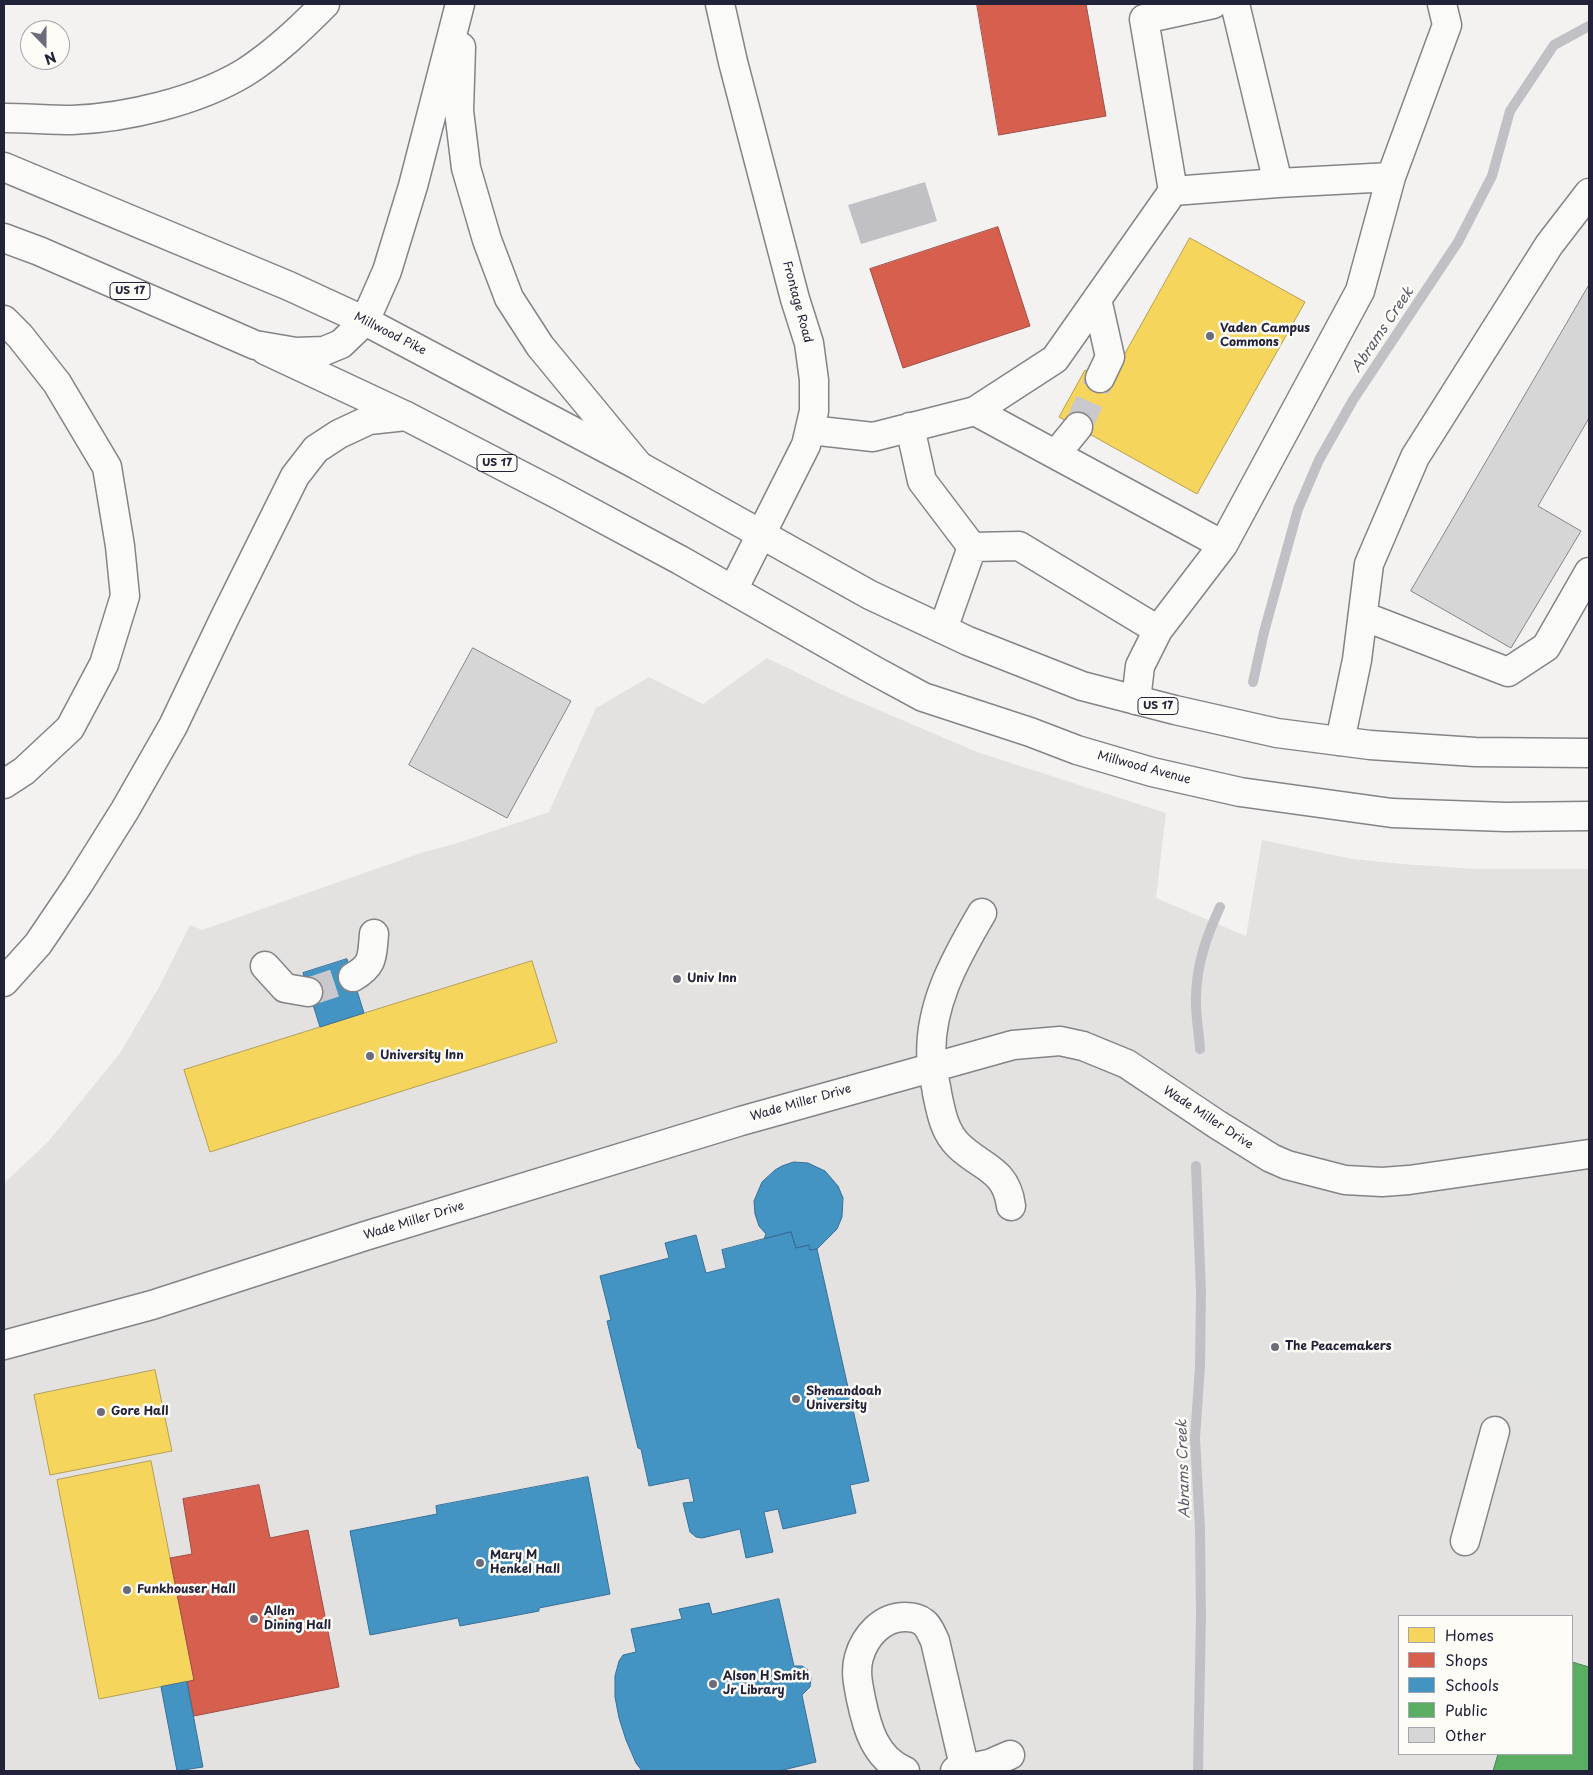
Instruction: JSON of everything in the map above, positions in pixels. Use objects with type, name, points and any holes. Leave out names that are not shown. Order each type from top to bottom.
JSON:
[{"type":"main road","points":[[4,118],[82,118],[135,112],[193,96],[244,73],[288,40],[325,4]]},
{"type":"main road","points":[[255,345],[296,352],[324,351],[341,344],[365,321],[386,271],[413,186],[460,4]]},
{"type":"main road","points":[[466,4],[460,63],[459,111],[466,168],[487,240],[509,298],[540,346],[639,466]]},
{"type":"main road","points":[[810,430],[873,437],[975,410],[1055,359],[1173,191],[1144,19],[1213,4]]},
{"type":"main road","points":[[1235,4],[1278,182]]},
{"type":"main road","points":[[1136,700],[1140,666],[1158,630],[1223,545],[1360,291],[1391,177],[1447,25],[1442,4]]},
{"type":"main road","name":"Frontage Road","points":[[724,5],[733,62],[795,299],[809,343],[814,380],[814,412],[806,445],[733,590]]},
{"type":"main road","name":"Millwood Pike","points":[[4,168],[280,282],[365,321],[761,533]]},
{"type":"main road","points":[[1173,191],[1278,182],[1391,177]]},
{"type":"main road","points":[[1340,741],[1357,660],[1369,564],[1415,457],[1549,245],[1589,193]]},
{"type":"main road","name":"US 17","points":[[4,238],[39,251],[255,345],[406,416],[556,494],[733,590]]},
{"type":"main road","points":[[1097,299],[1110,357],[1100,378]]},
{"type":"main road","points":[[4,320],[20,336],[57,383],[107,467],[120,546],[125,596],[104,664],[70,728],[24,771],[4,784]]},
{"type":"main road","points":[[975,410],[1223,545]]},
{"type":"main road","points":[[4,982],[38,944],[78,885],[174,726],[225,617],[295,476],[316,449],[339,434],[369,420],[406,416]]},
{"type":"main road","points":[[910,427],[922,481],[972,546]]},
{"type":"main road","points":[[1056,454],[1078,427]]},
{"type":"main road","name":"US 17","points":[[761,533],[870,595],[968,641],[1082,686],[1276,733],[1370,745],[1475,752],[1589,753]]},
{"type":"main road","points":[[972,546],[1019,546],[1158,630]]},
{"type":"main road","points":[[943,629],[972,546]]},
{"type":"main road","points":[[1363,616],[1508,672],[1546,646],[1589,572]]},
{"type":"main road","name":"Millwood Avenue","points":[[733,590],[867,667],[923,696],[1078,750],[1152,772],[1240,792],[1392,813],[1589,816]]},
{"type":"main road","points":[[982,912],[948,974],[934,1022],[932,1066],[946,1128],[960,1147],[989,1167],[1001,1179],[1008,1192],[1011,1206]]},
{"type":"main road","points":[[353,977],[361,972],[372,960],[374,934]]},
{"type":"main road","points":[[266,966],[285,988],[308,992]]},
{"type":"main road","name":"Wade Miller Drive","points":[[4,1345],[152,1305],[365,1236],[732,1124],[932,1066],[1013,1045],[1060,1041],[1083,1046],[1110,1056],[1127,1064],[1271,1158],[1312,1172],[1344,1180],[1382,1182],[1409,1180],[1589,1154]]},
{"type":"main road","points":[[1465,1541],[1495,1431]]},
{"type":"main road","points":[[905,1771],[883,1756],[873,1740],[866,1721],[856,1668],[866,1639],[881,1624],[896,1617],[912,1617],[923,1622],[930,1629],[936,1641],[960,1770],[989,1764],[1010,1755]]},
{"type":"shaded area","points":[[925,182],[937,221],[861,244],[848,205]]},
{"type":"shaded area","name":"Shenandoah University","points":[[767,658],[841,694],[977,752],[1166,813],[1156,898],[1246,936],[1262,840],[1352,859],[1402,864],[1476,869],[1589,869],[1589,1771],[4,1771],[4,1183],[48,1142],[120,1053],[159,987],[190,925],[202,930],[424,852],[458,843],[549,812],[596,708],[649,677],[703,704]]},
{"type":"shaded area","points":[[1589,1185],[1589,1403],[1433,1360],[1474,1200]]},
{"type":"building: Homes","name":"Vaden Campus Commons","points":[[1190,238],[1305,302],[1197,494],[1059,417],[1085,370],[1108,383]]},
{"type":"building: Homes","name":"University Inn","points":[[532,961],[557,1042],[210,1152],[184,1070]]},
{"type":"building: Homes","name":"Gore Hall","points":[[155,1370],[172,1451],[50,1475],[34,1395]]},
{"type":"building: Homes","name":"Funkhouser Hall","points":[[151,1461],[194,1680],[99,1699],[57,1480]]},
{"type":"building: Shops","points":[[977,4],[1086,4],[1106,116],[999,135]]},
{"type":"building: Shops","points":[[998,227],[1030,326],[903,368],[870,269]]},
{"type":"building: Shops","name":"Allen Dining Hall","points":[[259,1485],[270,1538],[308,1530],[339,1687],[194,1716],[187,1682],[194,1680],[170,1558],[192,1554],[183,1499]]},
{"type":"building: Schools","points":[[347,959],[364,1013],[320,1027],[303,973]]},
{"type":"building: Schools","points":[[794,1162],[808,1163],[825,1171],[838,1186],[843,1198],[842,1217],[837,1229],[817,1249],[810,1250],[809,1245],[796,1248],[791,1232],[764,1239],[766,1234],[759,1226],[755,1214],[754,1201],[762,1182],[775,1170]]},
{"type":"building: Schools","points":[[791,1232],[796,1248],[809,1245],[810,1250],[817,1249],[869,1481],[850,1485],[856,1513],[783,1529],[778,1509],[764,1512],[773,1552],[746,1558],[740,1529],[702,1538],[696,1537],[690,1532],[683,1503],[694,1502],[689,1478],[649,1486],[607,1321],[611,1320],[600,1276],[669,1258],[665,1243],[696,1235],[706,1273],[726,1268],[722,1250]]},
{"type":"building: Schools","name":"Mary M Henkel Hall","points":[[588,1477],[610,1594],[539,1608],[539,1611],[460,1626],[458,1618],[370,1635],[350,1531],[437,1514],[436,1506]]},
{"type":"building: Schools","name":"Alson H Smith Jr Library","points":[[779,1599],[794,1666],[802,1666],[807,1669],[811,1678],[810,1687],[802,1695],[816,1762],[779,1771],[642,1771],[636,1763],[626,1740],[615,1697],[615,1676],[619,1661],[623,1655],[636,1652],[631,1629],[682,1619],[679,1609],[709,1603],[712,1614]]},
{"type":"building: Schools","points":[[187,1682],[203,1767],[177,1771],[161,1687]]},
{"type":"building: Public","points":[[1573,1662],[1589,1667],[1589,1771],[1493,1771],[1498,1755],[1573,1755]]},
{"type":"building: Other","points":[[1589,285],[1589,418],[1538,506],[1581,531],[1511,648],[1411,591]]},
{"type":"building: Other","points":[[473,648],[571,701],[507,818],[409,765]]},
{"type":"waterway","name":"Abrams Creek","points":[[1253,682],[1264,632],[1298,509],[1319,460],[1353,400],[1458,242],[1492,176],[1510,111],[1554,45],[1589,26]]},
{"type":"waterway","name":"Abrams Creek","points":[[1200,1049],[1196,1002],[1198,972],[1207,939],[1220,907]]},
{"type":"waterway","name":"Abrams Creek","points":[[1196,1166],[1201,1292],[1200,1366],[1195,1438],[1200,1529],[1201,1616],[1198,1771]]},
{"type":"tunnel","points":[[1078,427],[1100,378]]},
{"type":"tunnel","points":[[308,992],[353,977]]},
{"type":"place","name":"Vaden Campus Commons","points":[[1210,336]]},
{"type":"place","name":"Univ Inn","points":[[677,979]]},
{"type":"place","name":"University Inn","points":[[370,1056]]},
{"type":"place","name":"The Peacemakers","points":[[1275,1347]]},
{"type":"place","name":"Shenandoah University","points":[[796,1399]]},
{"type":"place","name":"Gore Hall","points":[[101,1412]]},
{"type":"place","name":"Mary M Henkel Hall","points":[[480,1563]]},
{"type":"place","name":"Funkhouser Hall","points":[[127,1590]]},
{"type":"place","name":"Allen Dining Hall","points":[[254,1619]]},
{"type":"place","name":"Alson H Smith Jr Library","points":[[713,1684]]}]
